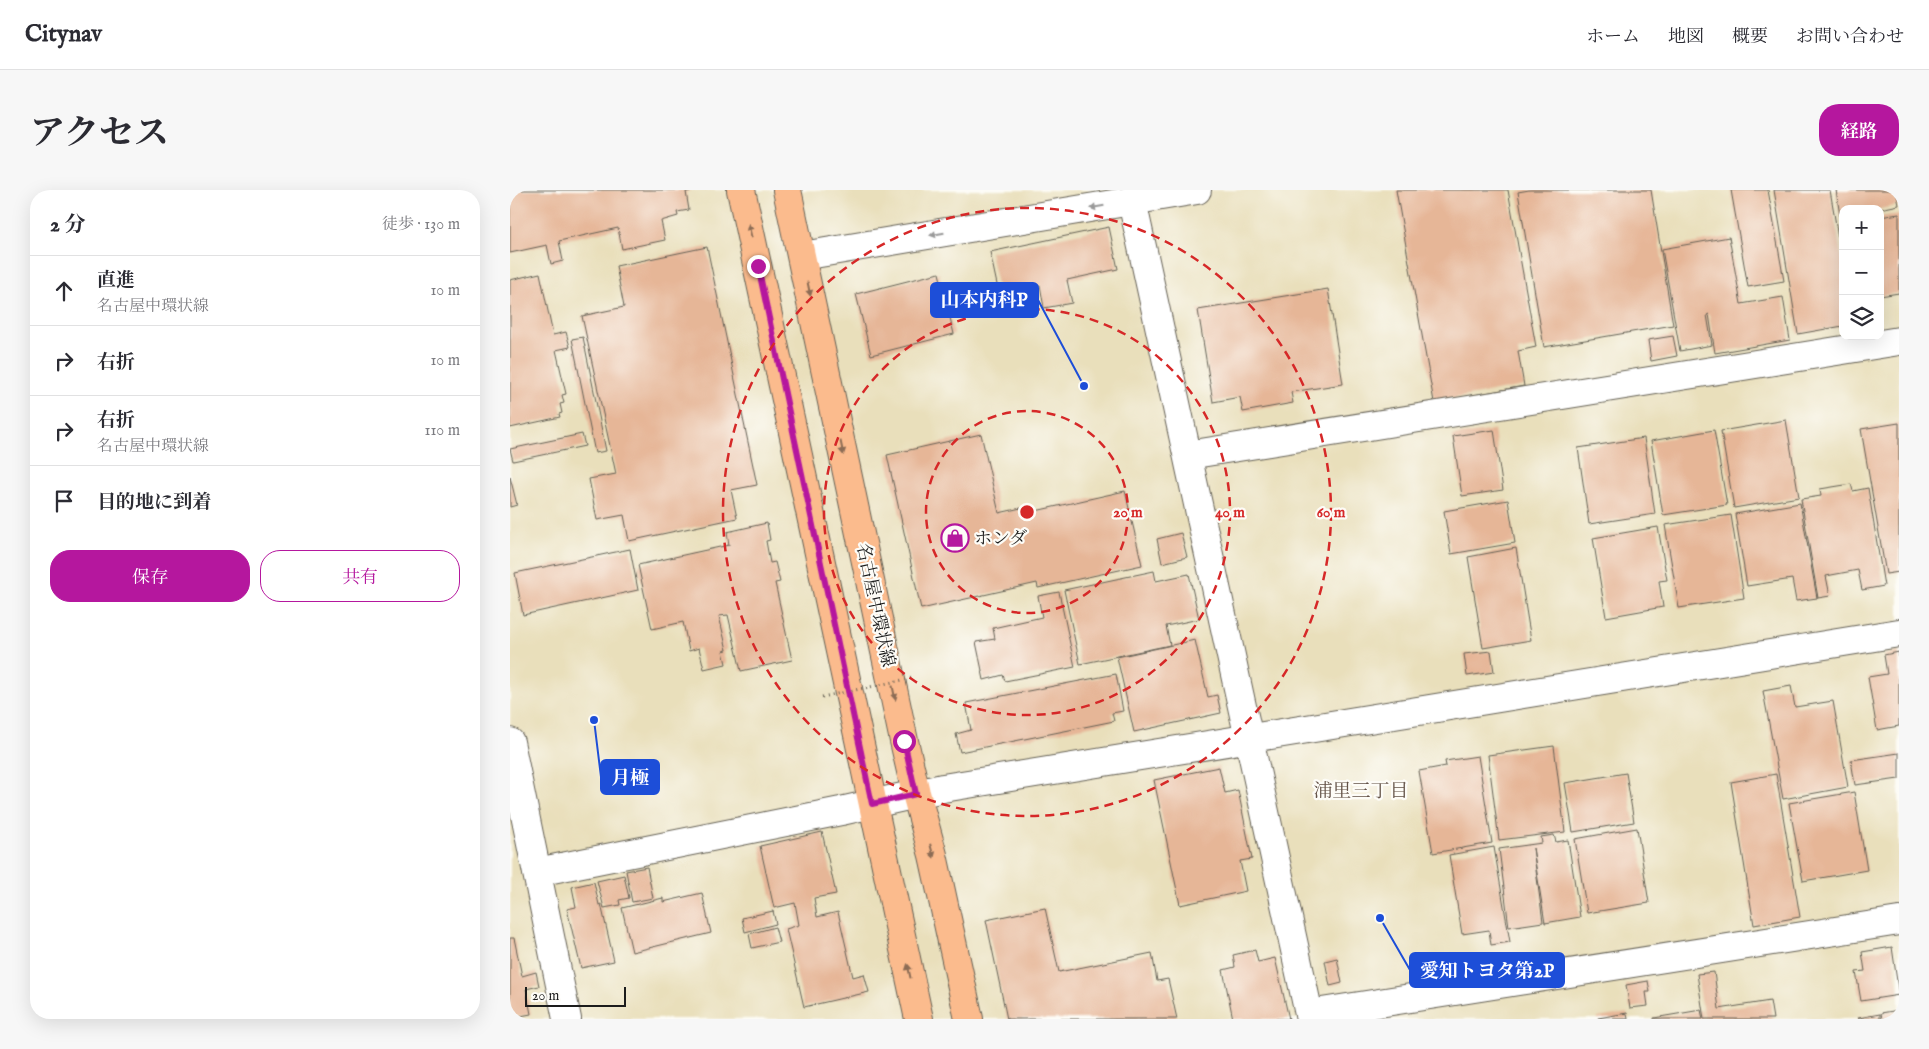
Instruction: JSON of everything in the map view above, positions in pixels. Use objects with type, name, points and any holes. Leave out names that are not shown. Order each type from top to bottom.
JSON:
[{"type":"main road","points":[[741,190],[919,1019]]},
{"type":"main road","name":"名古屋中環状線","points":[[787,190],[916,794],[933,854],[969,1019]]},
{"type":"street","points":[[802,256],[1197,190]]},
{"type":"street","points":[[1132,201],[1310,1016],[1899,921]]},
{"type":"street","points":[[1188,455],[1899,341]]},
{"type":"street","points":[[537,872],[916,794],[1899,634]]},
{"type":"street","points":[[511,755],[567,1019]]},
{"type":"path","points":[[822,697],[912,678]]},
{"type":"building","points":[[510,190],[691,191],[686,192],[689,210],[677,212],[678,216],[661,221],[665,240],[622,249],[618,228],[559,241],[563,261],[551,264],[547,245],[510,253]]},
{"type":"building","points":[[1396,190],[1508,190],[1536,347],[1518,351],[1524,386],[1434,402]]},
{"type":"building","points":[[1529,190],[1651,190],[1673,325],[1544,347],[1518,192]]},
{"type":"building","points":[[1731,190],[1768,190],[1784,281],[1748,287]]},
{"type":"building","points":[[1774,190],[1830,190],[1839,243],[1839,327],[1798,334]]},
{"type":"building","points":[[1836,190],[1896,190],[1899,205],[1884,208],[1884,205],[1839,205],[1839,210]]},
{"type":"building","points":[[1899,214],[1899,293],[1884,295],[1884,250],[1884,216]]},
{"type":"building","points":[[1109,227],[1118,269],[1067,280],[1072,303],[1044,308],[1040,285],[999,294],[990,252]]},
{"type":"building","points":[[1729,237],[1741,304],[1783,297],[1790,340],[1715,353],[1709,314],[1707,315],[1712,345],[1680,351],[1662,249]]},
{"type":"building","points":[[707,247],[757,485],[731,490],[737,518],[629,541],[624,515],[597,520],[589,479],[616,474],[582,316],[624,307],[616,266]]},
{"type":"building","points":[[540,273],[553,335],[566,332],[570,347],[556,350],[566,394],[562,395],[564,403],[560,404],[562,413],[559,414],[560,417],[510,428],[510,280]]},
{"type":"building","points":[[939,273],[954,334],[871,355],[856,294]]},
{"type":"building","points":[[1328,289],[1343,384],[1291,392],[1293,403],[1243,412],[1240,397],[1213,402],[1198,310]]},
{"type":"building","points":[[1673,336],[1677,356],[1651,361],[1648,340]]},
{"type":"building","points":[[583,337],[606,451],[595,453],[572,339]]},
{"type":"building","points":[[1786,420],[1799,497],[1734,508],[1721,431]]},
{"type":"building","points":[[1899,423],[1899,572],[1886,574],[1861,429]]},
{"type":"building","points":[[1494,430],[1503,490],[1462,496],[1453,436]]},
{"type":"building","points":[[1714,430],[1727,505],[1663,515],[1651,441]]},
{"type":"building","points":[[582,434],[585,446],[513,461],[510,449]]},
{"type":"building","points":[[981,434],[999,513],[1021,508],[1022,514],[1125,491],[1142,565],[1038,588],[1037,583],[921,609],[887,455]]},
{"type":"building","points":[[1644,438],[1655,514],[1589,524],[1578,448]]},
{"type":"building","points":[[510,477],[517,505],[510,507]]},
{"type":"building","points":[[1851,484],[1853,491],[1868,488],[1884,586],[1862,590],[1858,570],[1826,576],[1830,596],[1818,598],[1801,499],[1821,496],[1820,489]]},
{"type":"building","points":[[1508,500],[1515,543],[1451,554],[1444,511]]},
{"type":"building","points":[[1800,503],[1817,598],[1796,601],[1792,579],[1747,586],[1735,514]]},
{"type":"building","points":[[1731,515],[1744,598],[1679,608],[1665,525]]},
{"type":"building","points":[[767,523],[770,540],[766,541],[770,563],[775,562],[780,582],[775,583],[792,660],[741,671],[728,615],[719,616],[727,650],[723,651],[726,664],[704,669],[699,648],[689,651],[683,622],[652,629],[638,565],[729,545],[727,532]]},
{"type":"building","points":[[1658,527],[1667,580],[1659,581],[1663,607],[1606,617],[1593,538]]},
{"type":"building","points":[[1181,533],[1187,557],[1162,563],[1157,539]]},
{"type":"building","points":[[1516,548],[1531,640],[1483,648],[1468,557]]},
{"type":"building","points":[[630,549],[638,590],[523,615],[515,573]]},
{"type":"building","points":[[1154,571],[1156,581],[1189,574],[1199,619],[1166,626],[1170,645],[1080,664],[1064,590]]},
{"type":"building","points":[[1059,592],[1075,667],[1005,681],[1003,675],[984,680],[976,642],[995,639],[993,628],[1042,617],[1038,596]]},
{"type":"building","points":[[1195,640],[1208,697],[1217,695],[1221,713],[1134,732],[1117,657]]},
{"type":"building","points":[[1491,651],[1494,672],[1467,676],[1464,654]]},
{"type":"building","points":[[1899,652],[1899,726],[1877,730],[1868,677],[1887,674],[1884,655]]},
{"type":"building","points":[[1116,674],[1123,711],[1112,713],[1114,721],[960,752],[956,734],[971,730],[966,703]]},
{"type":"building","points":[[1791,686],[1795,707],[1833,701],[1848,787],[1783,799],[1763,691]]},
{"type":"building","points":[[1554,746],[1565,832],[1499,840],[1488,755]]},
{"type":"building","points":[[1899,753],[1899,779],[1855,785],[1851,760]]},
{"type":"building","points":[[1478,756],[1492,843],[1433,853],[1419,771],[1446,766],[1445,761]]},
{"type":"building","points":[[1219,767],[1225,793],[1238,790],[1252,859],[1240,861],[1246,891],[1180,905],[1154,780]]},
{"type":"building","points":[[1626,773],[1634,822],[1573,832],[1565,783]]},
{"type":"building","points":[[1776,774],[1800,917],[1754,925],[1731,782]]},
{"type":"building","points":[[1854,792],[1867,870],[1803,881],[1789,803]]},
{"type":"building","points":[[1637,828],[1649,903],[1587,913],[1575,839]]},
{"type":"building","points":[[822,832],[836,894],[814,898],[817,917],[838,912],[853,977],[864,974],[869,992],[804,1007],[786,929],[799,925],[795,903],[774,908],[760,846]]},
{"type":"building","points":[[1554,835],[1556,842],[1568,840],[1580,917],[1545,923],[1533,848],[1543,922],[1509,927],[1499,849],[1542,843],[1541,837]]},
{"type":"building","points":[[1494,847],[1510,942],[1491,945],[1489,930],[1462,934],[1449,855]]},
{"type":"building","points":[[647,867],[653,898],[632,902],[626,871]]},
{"type":"building","points":[[624,875],[629,898],[619,900],[620,905],[604,908],[597,881]]},
{"type":"building","points":[[594,882],[614,961],[581,968],[567,909],[576,907],[572,887]]},
{"type":"building","points":[[702,893],[711,933],[632,952],[622,908],[663,898],[663,902]]},
{"type":"building","points":[[1045,908],[1059,972],[1152,953],[1157,981],[1168,979],[1177,1019],[1007,1019],[986,920]]},
{"type":"building","points":[[773,911],[776,924],[745,932],[742,918]]},
{"type":"building","points":[[775,927],[779,942],[752,948],[749,934]]},
{"type":"building","points":[[510,938],[514,938],[522,976],[536,972],[539,986],[526,989],[531,1014],[510,1018]]},
{"type":"building","points":[[1892,947],[1899,995],[1861,1001],[1856,972],[1865,971],[1862,952]]},
{"type":"building","points":[[1255,950],[1258,962],[1275,958],[1289,1019],[1233,1019],[1223,970],[1235,967],[1233,955]]},
{"type":"building","points":[[1337,958],[1342,983],[1330,986],[1325,961]]},
{"type":"building","points":[[1714,972],[1719,1009],[1770,1001],[1773,1019],[1704,1019],[1697,974]]},
{"type":"building","points":[[1648,981],[1650,992],[1646,992],[1648,1006],[1630,1008],[1626,985]]},
{"type":"building","points":[[1701,1010],[1703,1019],[1654,1019],[1654,1018]]},
{"type":"building","points":[[1899,1010],[1899,1019],[1882,1019],[1881,1013]]},
{"type":"building","points":[[1627,1013],[1628,1019],[1598,1019],[1598,1018]]},
{"type":"building","points":[[1880,1014],[1880,1019],[1858,1018]]},
{"type":"place","name":"山本内科P","points":[[1084,386]]},
{"type":"place","name":"ホンダ","points":[[955,538]]},
{"type":"place","name":"月極","points":[[594,720]]},
{"type":"place","name":"愛知トヨタ第2P","points":[[1380,918]]},
{"type":"district","name":"浦里三丁目","points":[[1361,790]]},
{"type":"route","points":[[758,266],[872,804],[916,794],[904,741]]}]
